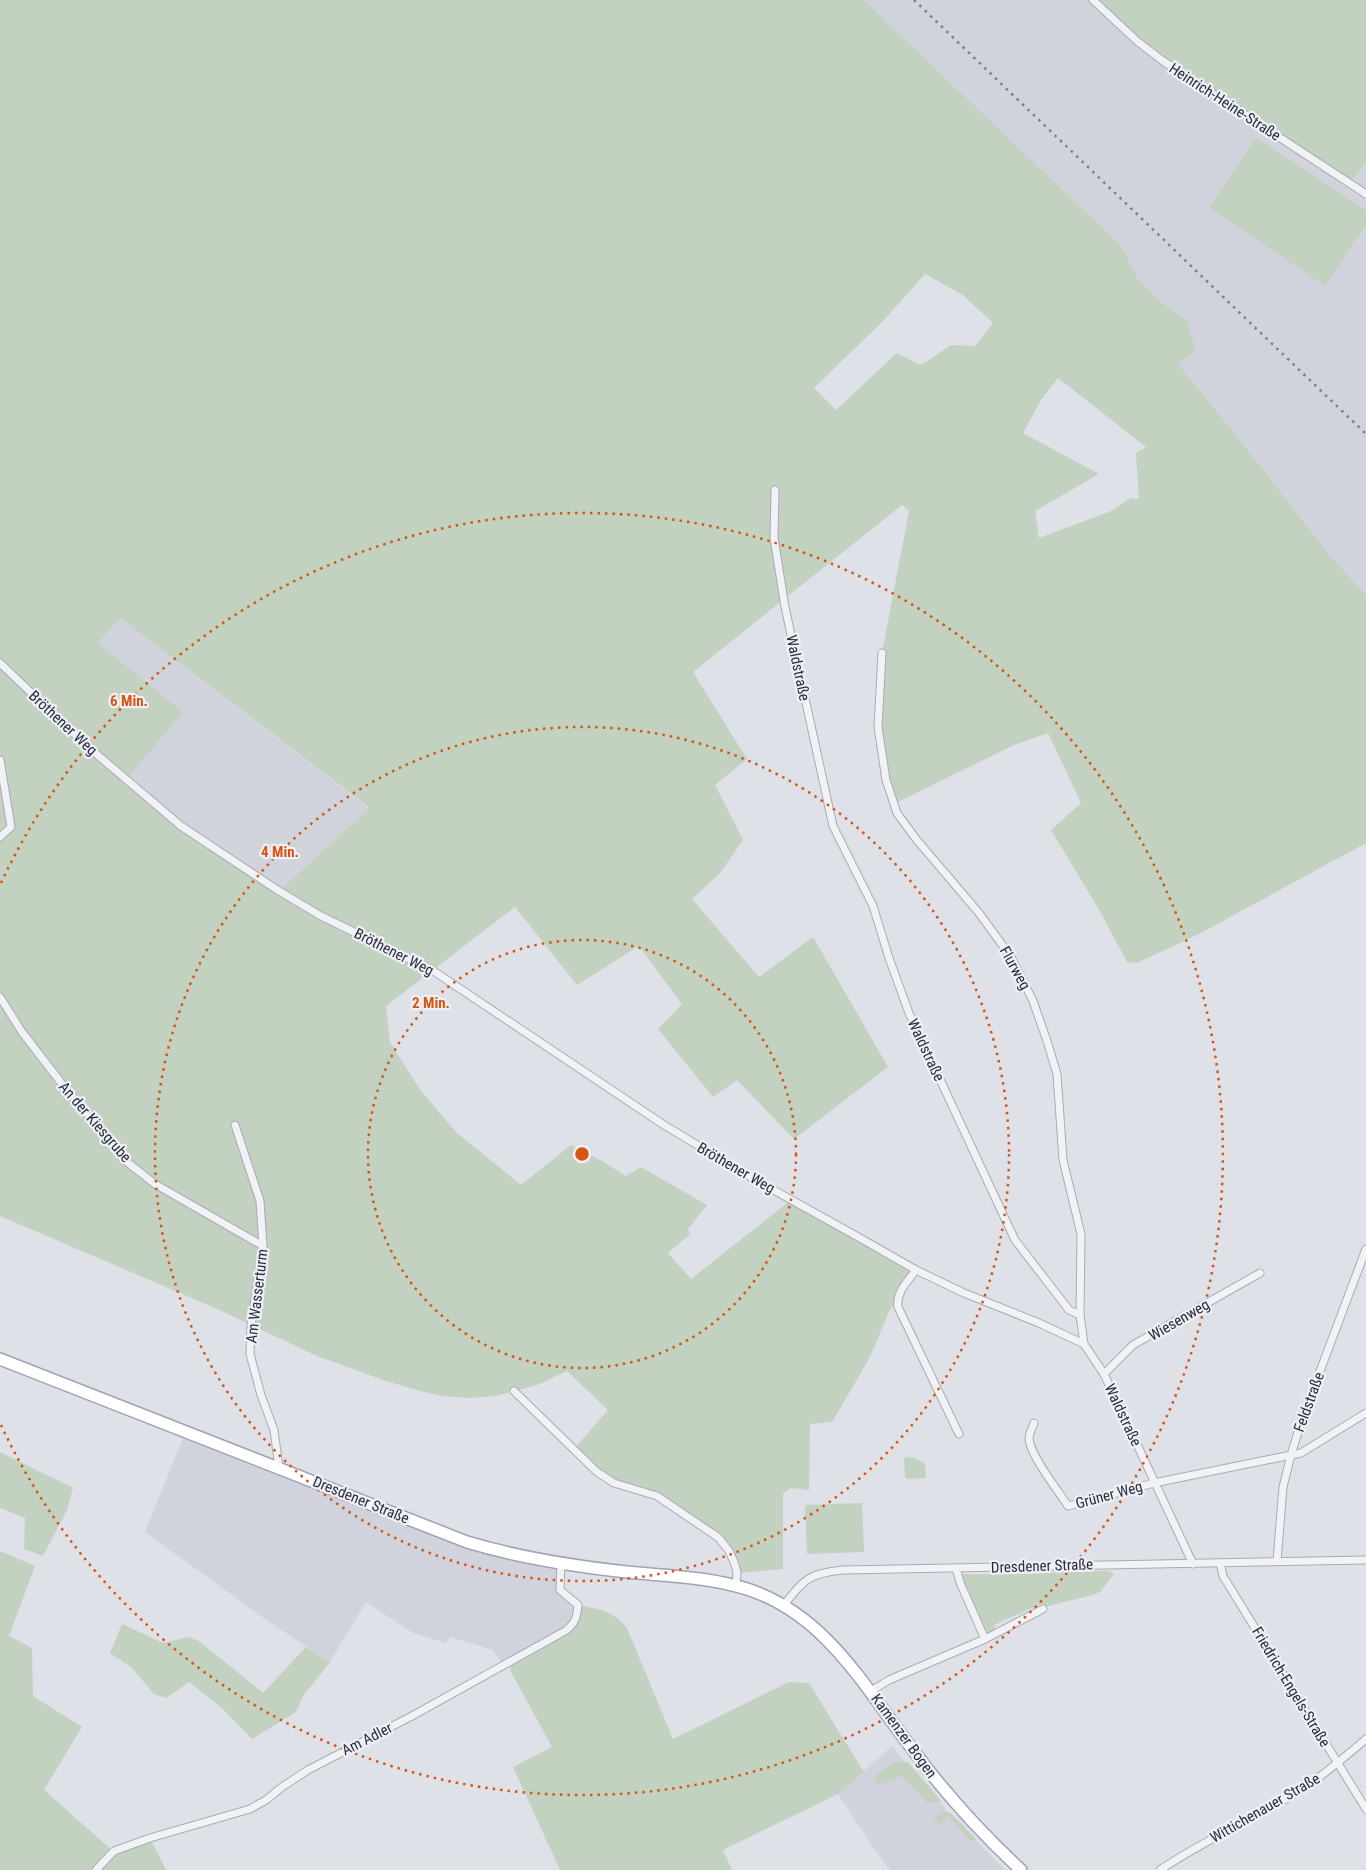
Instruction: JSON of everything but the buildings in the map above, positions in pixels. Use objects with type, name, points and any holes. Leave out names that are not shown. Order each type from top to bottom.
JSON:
[{"type":"main road","name":"Dresdener Straße","points":[[0,1359],[467,1542],[507,1554],[561,1564],[736,1586],[761,1594],[784,1605]]},
{"type":"main road","name":"Kamenzer Bogen","points":[[784,1605],[798,1614],[830,1642],[871,1691],[909,1745],[956,1804],[1021,1870]]},
{"type":"street","name":"Heinrich-Heine-Straße","points":[[1093,0],[1137,41],[1163,61],[1366,194]]},
{"type":"street","name":"Waldstraße","points":[[775,490],[774,538],[785,607],[833,826],[873,906],[889,958],[909,1012],[1015,1240],[1069,1310],[1080,1315],[1084,1344],[1104,1374],[1193,1564]]},
{"type":"street","name":"Flurweg","points":[[882,653],[878,727],[886,780],[897,813],[916,839],[979,913],[1011,957],[1033,1001],[1050,1049],[1057,1074],[1063,1160],[1081,1234],[1080,1315]]},
{"type":"street","name":"Bröthener Weg","points":[[0,663],[87,746],[181,826],[247,870],[321,916],[432,970],[664,1125],[916,1270],[971,1296],[1039,1323],[1084,1344]]},
{"type":"street","points":[[0,760],[11,826],[0,837]]},
{"type":"street","name":"An der Kiesgrube","points":[[1,1001],[62,1084],[127,1162],[155,1184],[264,1246]]},
{"type":"street","name":"Am Wasserturm","points":[[235,1125],[260,1201],[264,1246],[251,1325],[250,1354],[261,1395],[274,1430],[279,1454],[279,1468]]},
{"type":"street","name":"Feldstraße","points":[[1277,1561],[1283,1487],[1291,1455],[1302,1419],[1366,1249]]},
{"type":"street","points":[[916,1270],[902,1288],[898,1307],[959,1434]]},
{"type":"street","name":"Wiesenweg","points":[[1104,1374],[1133,1346],[1260,1273]]},
{"type":"street","points":[[514,1391],[597,1472],[614,1482],[657,1496],[719,1538],[729,1551],[734,1562],[736,1586]]},
{"type":"street","points":[[1154,1483],[1308,1450],[1366,1413]]},
{"type":"street","name":"Grüner Weg","points":[[1034,1423],[1029,1438],[1032,1449],[1048,1478],[1068,1506],[1154,1483]]},
{"type":"street","name":"Dresdener Straße","points":[[784,1605],[798,1586],[808,1578],[819,1573],[843,1570],[1366,1560]]},
{"type":"street","name":"Friedrich-Engels-Straße","points":[[1220,1563],[1223,1576],[1366,1809]]},
{"type":"street","name":"Am Adler","points":[[96,1870],[114,1851],[150,1838],[250,1809],[308,1770],[412,1716],[565,1631],[572,1626],[577,1617],[578,1604],[560,1590],[561,1564]]},
{"type":"street","points":[[956,1569],[961,1585],[985,1639]]},
{"type":"street","points":[[871,1691],[889,1680],[985,1639],[1042,1609]]},
{"type":"street","name":"Wittichenauer Straße","points":[[1160,1870],[1206,1842],[1301,1790],[1337,1764],[1366,1739]]},
{"type":"shaded area","points":[[864,0],[1092,0],[1349,183],[1366,162],[1366,595],[1332,558],[1178,364],[1196,350],[1187,321],[1156,298],[1138,279],[1124,251],[1113,238]]},
{"type":"shaded area","points":[[120,618],[370,809],[279,891],[181,826],[126,780],[98,643]]},
{"type":"shaded area","points":[[185,1433],[439,1533],[561,1565],[559,1590],[578,1605],[572,1626],[503,1665],[493,1650],[451,1637],[445,1643],[413,1633],[366,1602],[330,1662],[265,1619],[145,1532]]},
{"type":"shaded area","points":[[892,1746],[948,1812],[1005,1870],[890,1870],[838,1794]]},
{"type":"green space","points":[[0,0],[864,0],[1113,238],[1124,251],[1138,279],[1156,298],[1187,321],[1196,350],[1178,364],[1332,558],[1366,595],[1366,843],[1199,934],[1137,963],[1127,962],[1101,913],[1051,830],[1081,803],[1048,733],[1014,745],[894,804],[878,727],[882,653],[909,511],[902,505],[693,672],[747,759],[715,785],[743,840],[720,873],[692,899],[759,977],[813,937],[888,1067],[794,1139],[737,1080],[713,1097],[658,1029],[682,1004],[639,946],[577,985],[515,907],[386,1006],[390,1042],[421,1091],[456,1132],[521,1185],[571,1145],[626,1176],[641,1167],[707,1205],[688,1229],[690,1234],[668,1253],[691,1279],[791,1200],[916,1270],[897,1303],[891,1307],[869,1359],[832,1422],[810,1424],[809,1490],[791,1488],[783,1494],[783,1569],[737,1573],[719,1538],[657,1496],[614,1483],[574,1449],[608,1410],[567,1371],[537,1385],[496,1396],[468,1398],[443,1396],[420,1391],[317,1356],[215,1308],[0,1216]],"holes":[[[925,274],[963,295],[993,323],[975,346],[951,345],[921,365],[897,353],[836,410],[814,388],[883,321]],[[1058,378],[1146,447],[1136,453],[1139,499],[1131,498],[1109,512],[1039,538],[1035,511],[1099,474],[1023,433],[1041,400]],[[120,618],[370,808],[279,891],[181,826],[126,780],[183,712],[98,643]]]},
{"type":"green space","points":[[1093,0],[1366,0],[1366,162],[1349,183],[1163,61]]},
{"type":"green space","points":[[1256,138],[1366,211],[1366,224],[1325,286],[1209,208]]},
{"type":"green space","points":[[0,1452],[73,1488],[67,1510],[43,1556],[24,1549],[25,1518],[0,1508]]},
{"type":"green space","points":[[906,1457],[915,1458],[925,1464],[925,1478],[909,1479],[905,1477],[904,1459]]},
{"type":"green space","points":[[862,1503],[864,1552],[807,1554],[805,1505]]},
{"type":"green space","points":[[0,1551],[35,1566],[9,1636],[32,1648],[33,1696],[82,1727],[44,1790],[114,1852],[150,1838],[166,1870],[0,1870]]},
{"type":"green space","points":[[1109,1571],[1114,1574],[1101,1591],[1096,1594],[1044,1607],[1041,1604],[994,1625],[996,1630],[991,1633],[987,1633],[962,1574],[1017,1574]]},
{"type":"green space","points":[[578,1605],[611,1614],[627,1628],[673,1739],[789,1682],[809,1683],[864,1772],[838,1794],[723,1850],[732,1870],[560,1870],[513,1767],[552,1747],[510,1670],[511,1661],[572,1626]]},
{"type":"green space","points":[[122,1624],[163,1643],[188,1637],[199,1641],[263,1693],[306,1647],[330,1662],[303,1696],[296,1712],[252,1739],[223,1709],[189,1682],[166,1698],[154,1694],[131,1667],[110,1653]]},
{"type":"green space","points":[[908,1762],[941,1801],[927,1803],[902,1776],[880,1784],[875,1781],[876,1775],[893,1763]]},
{"type":"green space","points":[[945,1812],[951,1813],[976,1839],[971,1842],[948,1816],[939,1824],[933,1817]]},
{"type":"railway","points":[[914,0],[1366,434]]}]
